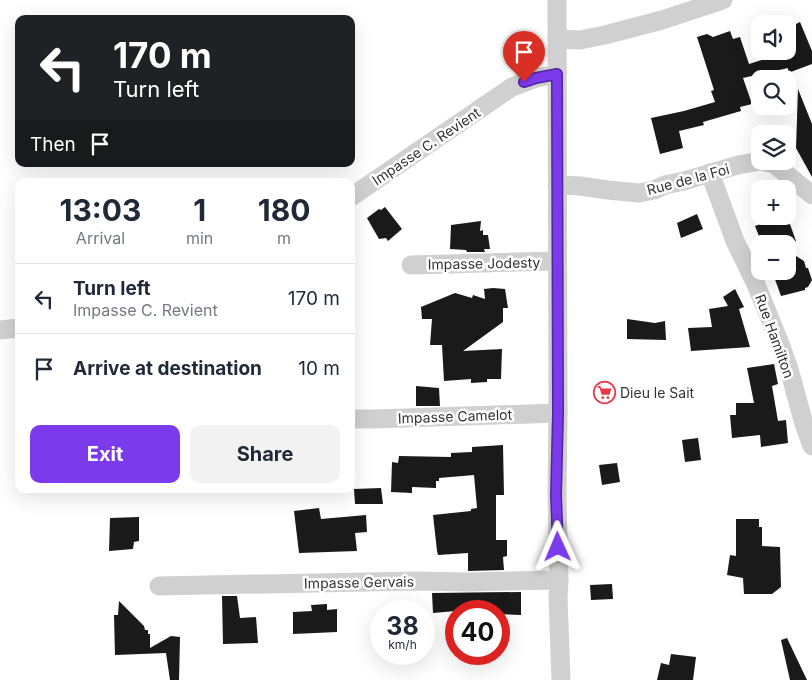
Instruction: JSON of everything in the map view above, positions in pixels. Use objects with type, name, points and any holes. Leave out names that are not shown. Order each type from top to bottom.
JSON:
[{"type":"street","points":[[557,0],[558,413],[556,495],[561,680]]},
{"type":"street","points":[[557,39],[580,40],[605,35],[662,20],[723,0]]},
{"type":"street","name":"Impasse C. Revient","points":[[355,194],[512,87],[536,78],[557,74]]},
{"type":"street","name":"Rue de la Foi","points":[[557,185],[638,193],[751,163]]},
{"type":"street","name":"Rue de la Foi","points":[[781,170],[812,195]]},
{"type":"street","name":"Rue Hamilton","points":[[710,174],[735,242],[755,282],[779,341],[812,446]]},
{"type":"street","name":"Impasse Jodesty","points":[[411,265],[557,262]]},
{"type":"street","points":[[0,330],[15,328]]},
{"type":"street","name":"Impasse Camelot","points":[[355,419],[558,413]]},
{"type":"street","name":"Impasse Gervais","points":[[159,586],[559,580]]},
{"type":"building","points":[[800,22],[812,51],[812,64],[796,70],[788,70],[788,68],[779,70],[751,70],[751,76],[743,78],[751,104],[740,107],[741,111],[703,122],[704,125],[679,131],[683,148],[660,154],[651,118],[715,102],[711,91],[714,90],[697,37],[707,34],[713,37],[730,31],[733,39],[740,37],[749,64],[762,60],[796,60],[796,24]]},
{"type":"building","points":[[798,89],[812,124],[812,177],[796,148]]},
{"type":"building","points":[[385,207],[402,229],[388,241],[386,238],[379,239],[367,218]]},
{"type":"building","points":[[697,214],[703,229],[681,238],[677,223]]},
{"type":"building","points":[[481,221],[480,231],[483,230],[483,235],[488,235],[490,249],[484,249],[485,252],[467,252],[466,250],[450,249],[451,225]]},
{"type":"building","points":[[790,225],[794,235],[758,235],[755,226]]},
{"type":"building","points":[[796,256],[804,261],[812,280],[805,290],[781,296],[775,280],[796,280]]},
{"type":"building","points":[[484,289],[505,289],[508,308],[503,308],[503,322],[463,351],[502,349],[501,379],[487,379],[487,382],[471,383],[471,379],[444,381],[442,345],[430,345],[432,319],[422,319],[421,307],[455,293],[472,298],[473,295],[485,299]]},
{"type":"building","points":[[735,289],[744,307],[739,309],[750,347],[691,351],[688,328],[712,327],[709,309],[728,306],[723,297]]},
{"type":"building","points":[[627,319],[655,323],[665,321],[666,340],[627,339]]},
{"type":"building","points":[[774,364],[778,384],[772,386],[778,421],[786,420],[788,443],[761,447],[760,435],[732,438],[730,415],[736,415],[736,403],[754,403],[747,368]]},
{"type":"building","points":[[416,386],[439,388],[440,406],[416,406]]},
{"type":"building","points":[[698,438],[701,460],[685,462],[682,440]]},
{"type":"building","points":[[503,445],[504,495],[496,495],[496,540],[507,540],[507,556],[503,557],[504,570],[468,571],[468,553],[438,555],[433,515],[471,511],[471,509],[477,508],[474,475],[439,478],[439,481],[436,481],[436,488],[412,487],[412,493],[391,492],[392,462],[398,463],[399,456],[451,457],[451,453],[472,452],[472,447]]},
{"type":"building","points":[[617,463],[620,482],[602,485],[599,465]]},
{"type":"building","points":[[381,488],[383,504],[355,504],[355,489]]},
{"type":"building","points":[[319,508],[321,519],[366,515],[367,532],[355,533],[357,551],[299,553],[294,511]]},
{"type":"building","points":[[139,517],[139,541],[134,542],[133,549],[109,551],[110,518]]},
{"type":"building","points":[[736,519],[759,519],[759,527],[762,527],[762,546],[780,547],[781,587],[772,594],[744,594],[743,578],[727,575],[730,555],[736,556]]},
{"type":"building","points":[[612,584],[613,599],[591,600],[590,585]]},
{"type":"building","points":[[521,592],[521,615],[510,614],[510,600],[445,600],[445,612],[435,613],[435,600],[432,600],[432,593]]},
{"type":"building","points":[[222,596],[237,596],[240,618],[256,617],[258,643],[223,644]]},
{"type":"building","points":[[119,601],[144,626],[145,630],[148,630],[148,634],[150,634],[150,648],[171,636],[180,637],[179,680],[170,680],[166,653],[115,655],[114,615],[118,615]]},
{"type":"building","points":[[327,604],[327,610],[337,609],[337,632],[293,634],[293,612],[312,611],[311,605]]},
{"type":"building","points":[[787,638],[807,680],[790,680],[781,640]]},
{"type":"building","points":[[671,654],[696,657],[693,680],[657,680],[661,663],[669,665]]},
{"type":"place","name":"Dieu le Sait","points":[[604,392]]},
{"type":"route","points":[[524,82],[557,74],[558,413],[556,495],[558,547]]}]
